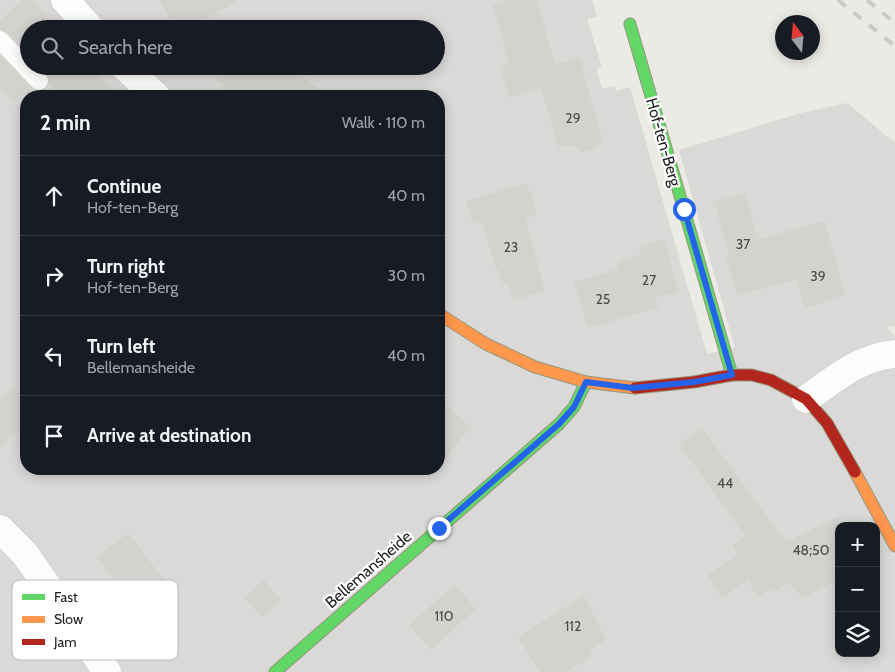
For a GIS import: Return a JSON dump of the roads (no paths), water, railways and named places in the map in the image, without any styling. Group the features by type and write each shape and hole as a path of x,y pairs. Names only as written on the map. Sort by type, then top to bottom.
{"street":[{"path":"65,0 83,20"},
{"name":"Hof-ten-Berg","path":"630,24 732,375"},
{"path":"134,75 150,90"},
{"path":"445,318 486,344 535,367 586,382 633,388 694,382 732,375 752,375 771,380 806,399 827,423 895,546"},
{"path":"806,399 864,360 880,355 895,354"},
{"name":"Bellemansheide","path":"275,672 559,424 574,407 586,382"},
{"path":"0,529 25,554 43,580"},
{"path":"100,660 108,672"}],"lane":[{"path":"0,40 20,61"},
{"path":"33,75 39,81"}],"railway":[{"path":"838,0 895,46"},
{"path":"867,0 895,23"}]}
